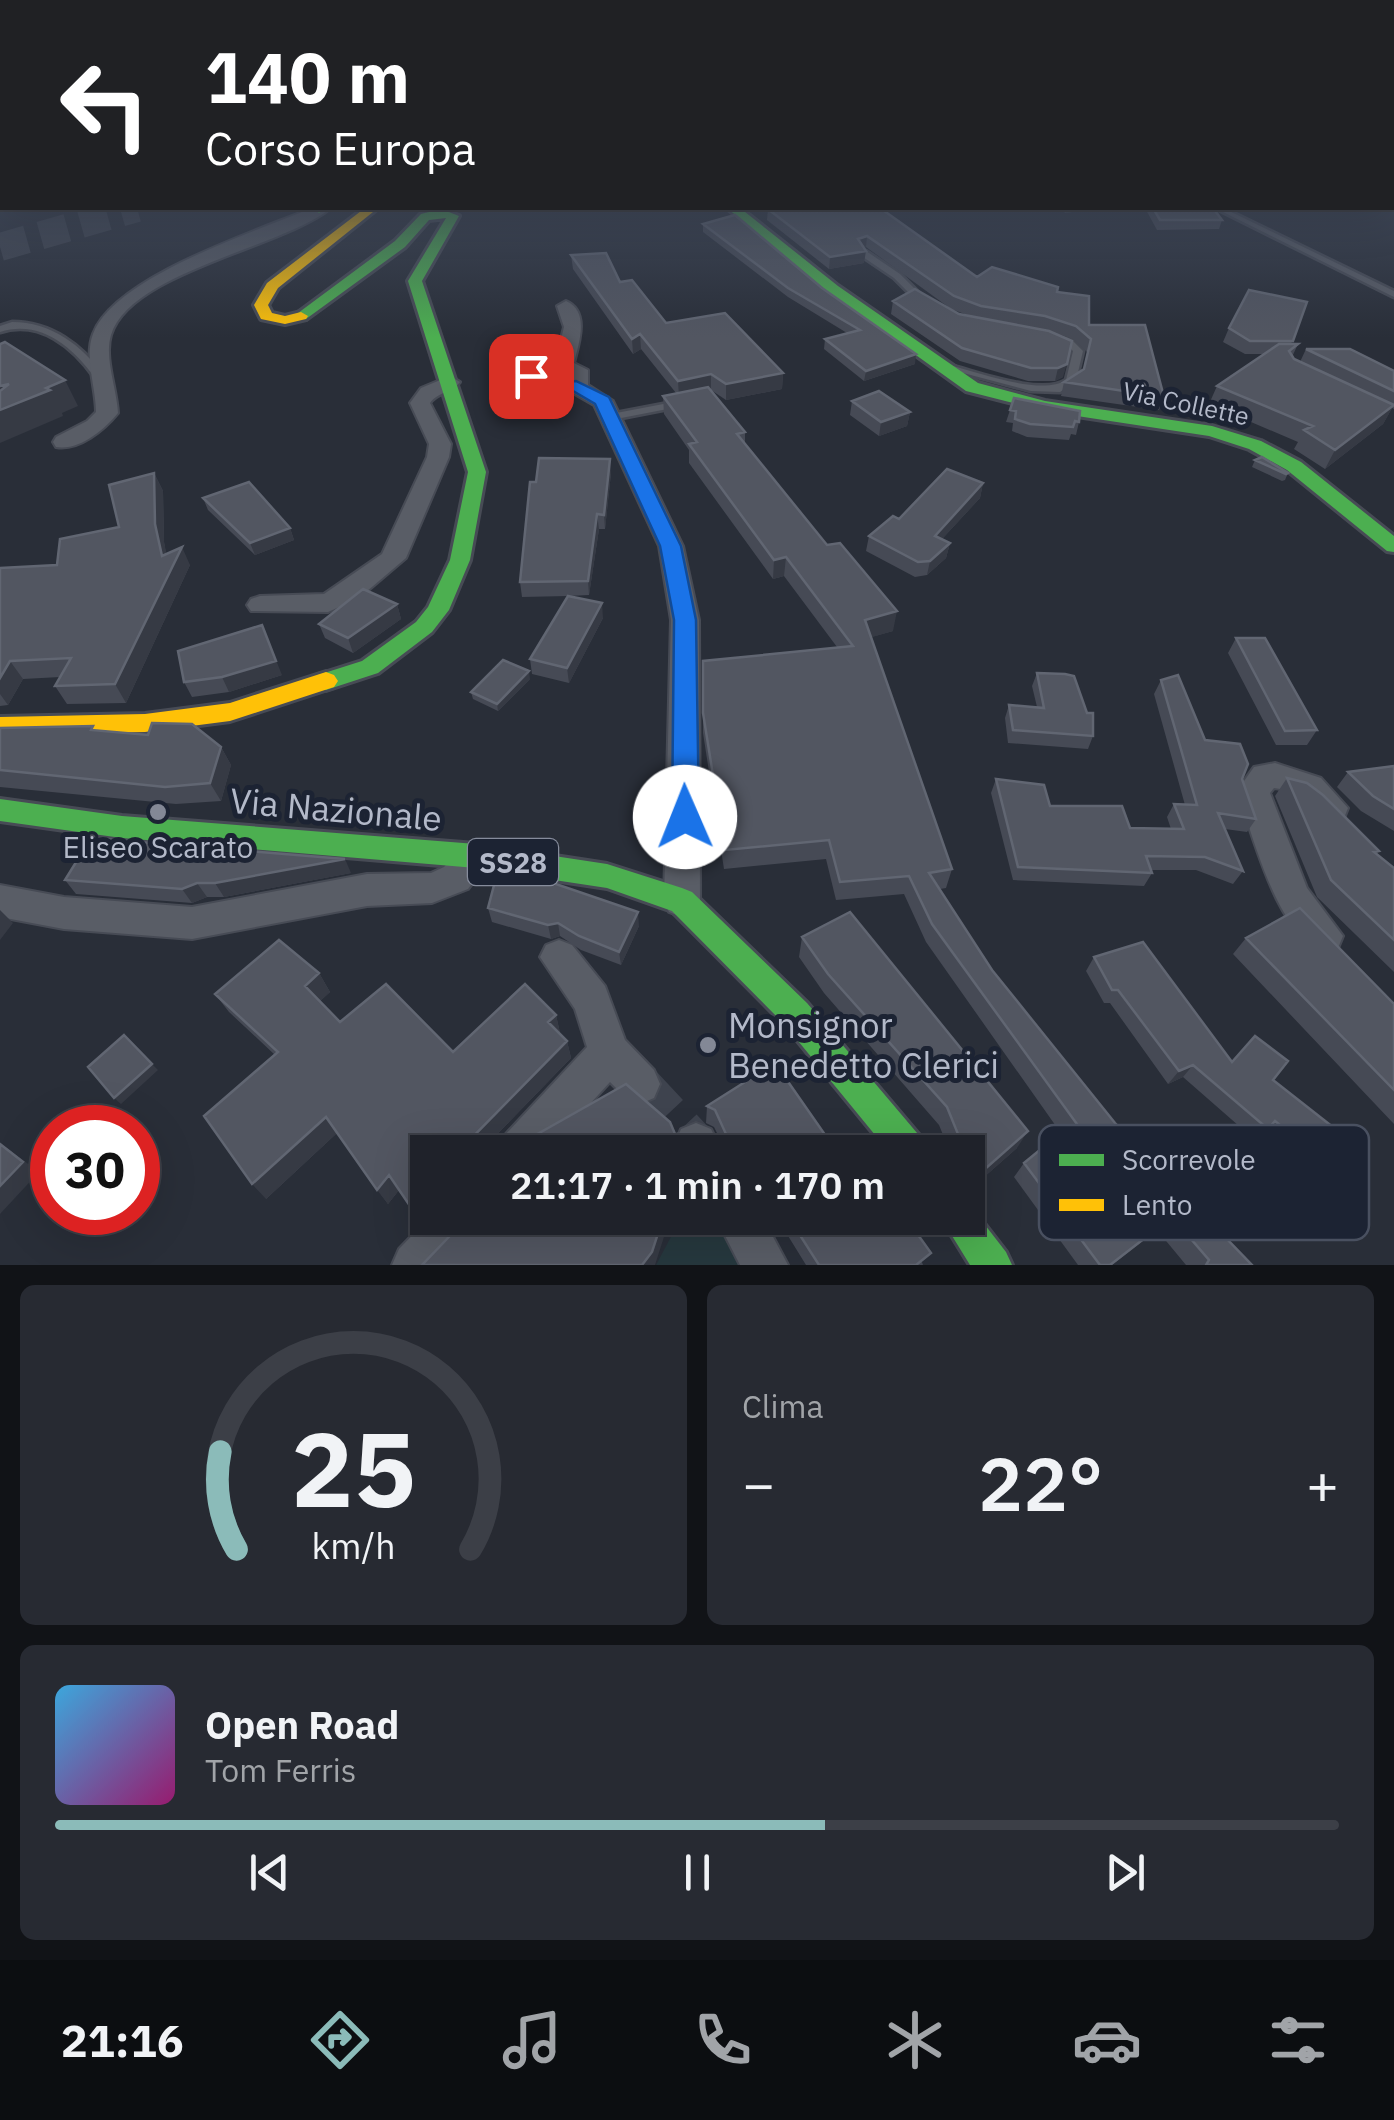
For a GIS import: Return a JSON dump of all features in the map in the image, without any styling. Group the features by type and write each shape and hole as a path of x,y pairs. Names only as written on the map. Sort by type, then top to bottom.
{"street":[{"path":"64,442 95,426 108,412 101,337 120,304 160,278 292,220"},
{"path":"357,220 272,286 261,306 266,316 285,320 302,316 400,244 423,220"},
{"path":"0,726 145,723 230,712 370,667 424,627 438,610 460,560 477,472 415,281 451,220"},
{"name":"Via Collette","path":"748,220 833,289 972,386 1044,406 1190,426 1256,445 1294,466 1394,546"},
{"path":"566,306 573,327 570,376 602,401 671,546 685,620 682,900"},
{"path":"260,605 328,604 393,558 438,458 440,444 420,402 428,392 450,382"},
{"path":"1354,832 1302,781 1277,775 1257,782 1253,791 1256,802 1292,897 1354,964"},
{"name":"Via Nazionale","path":"0,810 122,826 476,856 606,876 682,900 796,1014 897,1135"},
{"path":"0,900 64,913 192,923 367,890 432,888 456,878 476,856"},
{"path":"559,956 592,999 609,1053 640,1084"},
{"path":"534,1135 609,1053"},
{"path":"415,1265 442,1235"},
{"path":"748,1235 765,1265"},
{"path":"971,1235 993,1265"}],"lane":[{"path":"1243,220 1394,294"},
{"path":"863,253 933,307"},
{"path":"0,329 12,323 26,324 66,343 90,362 108,391"},
{"name":"Via Collette","path":"942,368 1032,388 1060,389 1071,381 1078,350 1070,343 1054,340"},
{"path":"611,417 695,400"}],"shaded area":[{"path":"672,1235 730,1235 748,1265 656,1265"}],"building":[{"path":"741,220 822,288 916,354 866,371 825,339 860,330 788,288 703,224"},
{"path":"782,220 897,220 977,277 992,267 1058,287 1057,292 1089,296 1089,325 1145,325 1164,397 1064,382 1084,369 1091,339 1076,326 1045,316 981,306 954,296 867,236 858,239 866,251 830,257"},
{"path":"606,253 620,282 632,280 666,323 725,313 783,373 726,384 711,374 678,381 640,334 632,339 571,255"},
{"path":"915,289 959,314 1049,331 1072,341 1067,364 1031,368 962,348 893,301"},
{"path":"1249,290 1307,302 1293,341 1250,341 1229,328"},
{"path":"5,342 65,380 0,410 0,391 9,384 0,386 0,344"},
{"path":"1279,344 1298,344 1289,351 1294,359 1394,405 1335,450 1304,430 1313,426 1217,386"},
{"path":"1306,349 1350,349 1394,371 1394,391"},
{"path":"708,387 745,432 737,434 827,545 840,543 897,611 865,620 952,869 929,873 992,970 1117,1125 1078,1125 932,924 909,876 840,882 829,840 725,850 703,713 703,661 853,646 786,557 774,560 689,444 697,442 663,396"},
{"path":"879,391 910,412 881,422 852,401"},
{"path":"1014,398 1080,411 1079,422 1075,421 1073,427 1015,419 1016,411 1010,410"},
{"path":"1262,457 1288,473 1255,460"},
{"path":"539,458 610,459 604,515 597,514 588,581 520,582 530,482 536,482"},
{"path":"947,469 983,483 935,536 950,543 930,561 918,562 869,536 893,516 899,519"},
{"path":"154,473 155,524 162,556 182,547 115,684 55,686 71,658 10,661 0,678 0,568 57,565 60,539 119,527 109,485"},
{"path":"249,482 290,528 250,543 203,498"},
{"path":"363,589 397,604 348,638 319,624"},
{"path":"568,596 602,603 567,668 530,659"},
{"path":"262,625 276,661 222,677 184,682 178,651"},
{"path":"1236,638 1265,638 1317,730 1285,731"},
{"path":"503,660 529,671 497,704 471,692"},
{"path":"1037,673 1074,676 1087,713 1093,713 1093,736 1013,730 1009,705 1044,708"},
{"path":"1178,675 1205,740 1240,744 1248,764 1242,779 1256,819 1218,813 1243,871 1205,857 1146,856 1152,873 1018,867 996,779 1044,785 1050,806 1122,806 1130,828 1184,829 1174,804 1197,805 1161,680"},
{"path":"152,723 192,724 221,747 210,783 165,787 0,770 0,728 93,726 91,730 148,735"},
{"path":"1394,766 1394,809 1373,796 1348,772"},
{"path":"1287,778 1307,783 1323,795 1379,851 1374,852 1394,868 1394,940 1331,880"},
{"path":"91,838 345,859 197,883 182,889 65,880"},
{"path":"497,874 553,883 638,912 619,952 558,923 548,925 488,908"},
{"path":"1300,908 1394,1004 1394,1090 1246,938"},
{"path":"850,912 1028,1131 985,1169 985,1135 957,1135 947,1107 828,974 802,937"},
{"path":"279,940 319,973 305,986 340,1022 386,984 453,1052 525,984 556,1015 548,1022 567,1041 475,1135 410,1135 408,1203 389,1175 377,1190 326,1117 252,1184 204,1116 278,1052 215,994"},
{"path":"1143,942 1232,1062 1255,1036 1288,1061 1273,1080 1330,1125 1280,1125 1275,1121 1263,1125 1193,1065 1179,1071 1118,990 1112,990 1094,957"},
{"path":"124,1035 152,1064 114,1098 88,1067"},
{"path":"775,1063 825,1135 726,1135 715,1110 707,1106"},
{"path":"626,1084 670,1122 675,1134 690,1134 690,1135 536,1135"},
{"path":"0,1144 23,1162 0,1186"},
{"path":"1039,1151 1039,1183 1024,1163"},
{"path":"451,1235 658,1235 642,1265 422,1265"},
{"path":"800,1235 918,1235 931,1253 916,1265 819,1265"},
{"path":"1081,1240 1142,1240 1110,1265 1100,1265"},
{"path":"1192,1240 1228,1240 1252,1265 1206,1265 1209,1260"}],"tunnel":[{"path":"0,247 95,220"},
{"path":"640,1084 688,1135"}],"traffic: fast":[{"path":"301,316 400,244 422,220"},
{"path":"326,681 370,667 424,627 438,610 460,560 477,472 415,281 451,220"},
{"path":"748,220 833,289 972,387 1044,406 1212,431 1255,445 1294,466 1394,546"},
{"path":"0,810 122,827 476,856 607,876 682,901 796,1014 897,1135"},
{"path":"971,1235 993,1265"}],"traffic: slow":[{"path":"301,316 285,320 266,316 261,305 272,286 357,220"},
{"path":"0,726 145,723 230,712 326,681"}],"place":[{"name":"Eliseo Scarato","path":"158,812"},
{"name":"Monsignor Benedetto Clerici","path":"708,1045"}],"route":[{"path":"531,376 532,384 543,390 560,391 576,386 602,401 671,546 685,620 685,817"}]}
